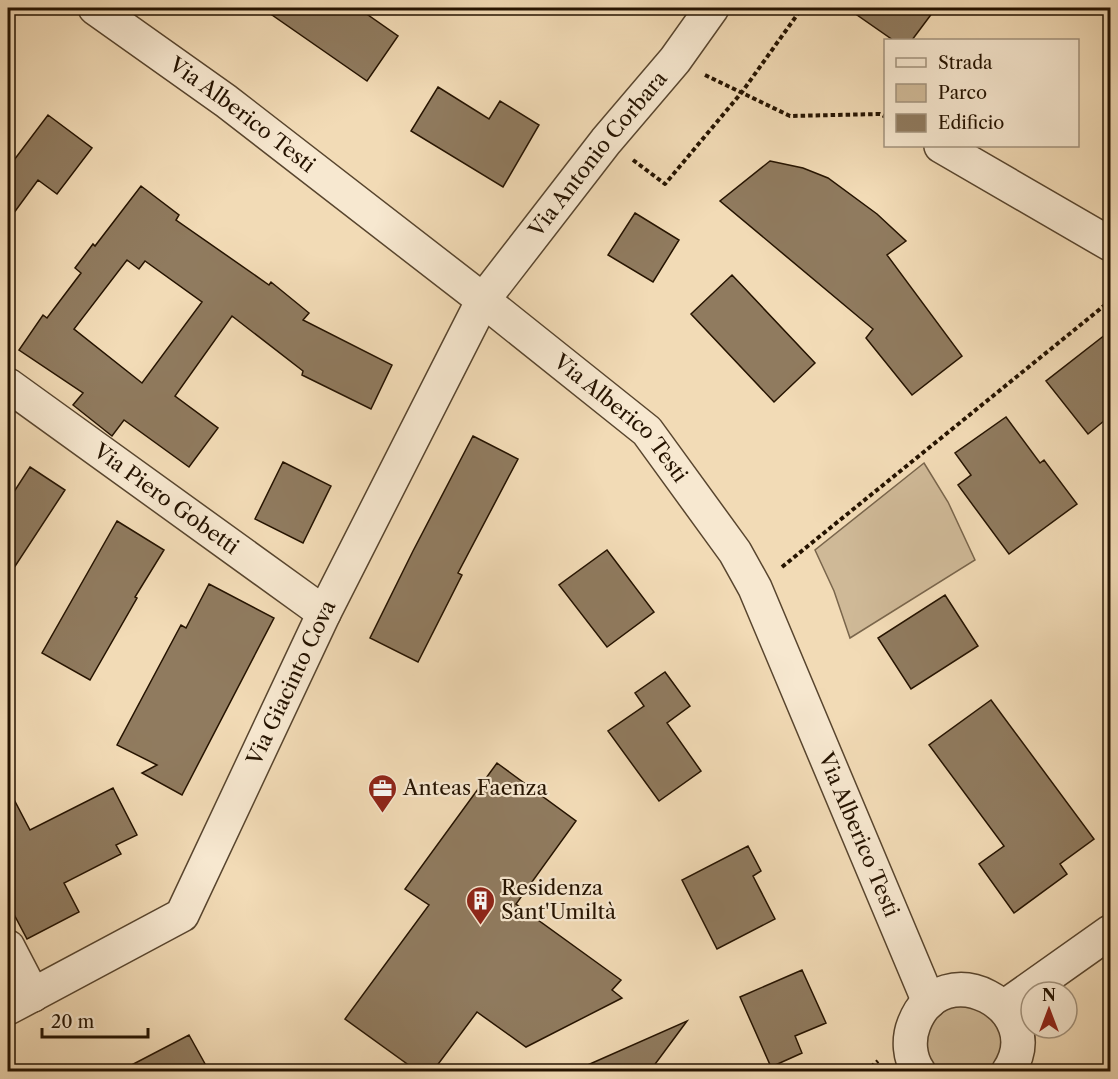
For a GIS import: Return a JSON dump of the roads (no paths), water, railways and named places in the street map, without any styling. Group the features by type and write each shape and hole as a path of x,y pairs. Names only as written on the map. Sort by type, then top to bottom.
{"street":[{"name":"Via Alberico Testi","path":"95,8 225,101 483,300 646,431 735,552 755,588 929,1002"},
{"name":"Via Antonio Corbara","path":"483,300 606,141 675,60 712,8"},
{"path":"943,147 1110,244"},
{"name":"Via Giacinto Cova","path":"8,947 20,1002 182,915 324,613 483,300"},
{"name":"Via Piero Gobetti","path":"8,385 324,613"},
{"path":"1004,1007 1110,932"},
{"path":"914,1070 910,1049 911,1032 918,1015 929,1002 944,993 960,989 976,990 992,997 1004,1007 1013,1020 1017,1036 1017,1051 1008,1071"}],"place":[{"name":"Anteas Faenza","path":"382,814"},
{"name":"Residenza Sant'Umiltà","path":"480,926"}]}
